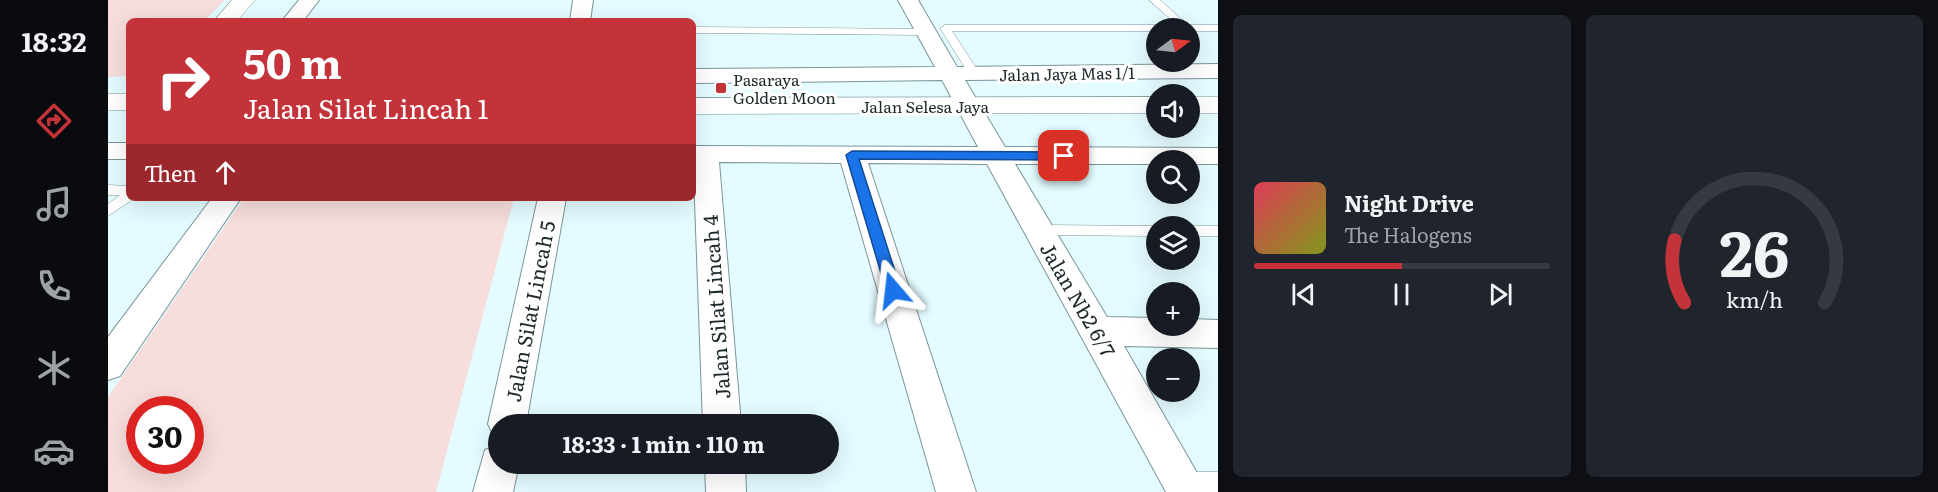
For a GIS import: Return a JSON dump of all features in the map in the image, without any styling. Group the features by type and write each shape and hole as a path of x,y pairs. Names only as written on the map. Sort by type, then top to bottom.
{"street":[{"path":"228,18 244,0"},
{"path":"294,18 309,0"},
{"path":"581,18 584,0"},
{"name":"Jalan Nb2 6/7","path":"908,0 1186,487"},
{"name":"Jalan Jaya Mas 1/1","path":"696,76 1218,71"},
{"path":"108,102 126,102"},
{"name":"Jalan Selesa Jaya","path":"696,106 1146,105"},
{"path":"1200,105 1218,105"},
{"path":"108,151 126,151"},
{"path":"699,154 1218,156"},
{"name":"Jalan Silat Lincah 4","path":"699,154 721,414"},
{"path":"852,155 956,492"},
{"path":"108,365 225,201"},
{"name":"Jalan Silat Lincah 5","path":"509,414 551,201"},
{"path":"1097,331 1218,334"},
{"path":"493,492 497,474"},
{"path":"725,474 726,492"}],"lane":[{"path":"1154,0 1175,18"},
{"path":"974,74 945,28 1146,26"},
{"path":"1200,27 1218,28"},
{"path":"696,30 926,32"},
{"path":"108,190 126,191"},
{"path":"108,211 126,197"},
{"path":"1040,230 1146,231"},
{"path":"1200,231 1218,231"},
{"path":"1186,487 1218,482"}],"shaded area":[{"path":"108,0 225,0 207,18 126,18 126,76 108,77"},
{"path":"242,201 513,201 436,492 108,492 108,397"}],"place":[{"name":"Pasaraya Golden Moon","path":"721,88"}],"route":[{"path":"893,290 852,155 1064,156"}]}
